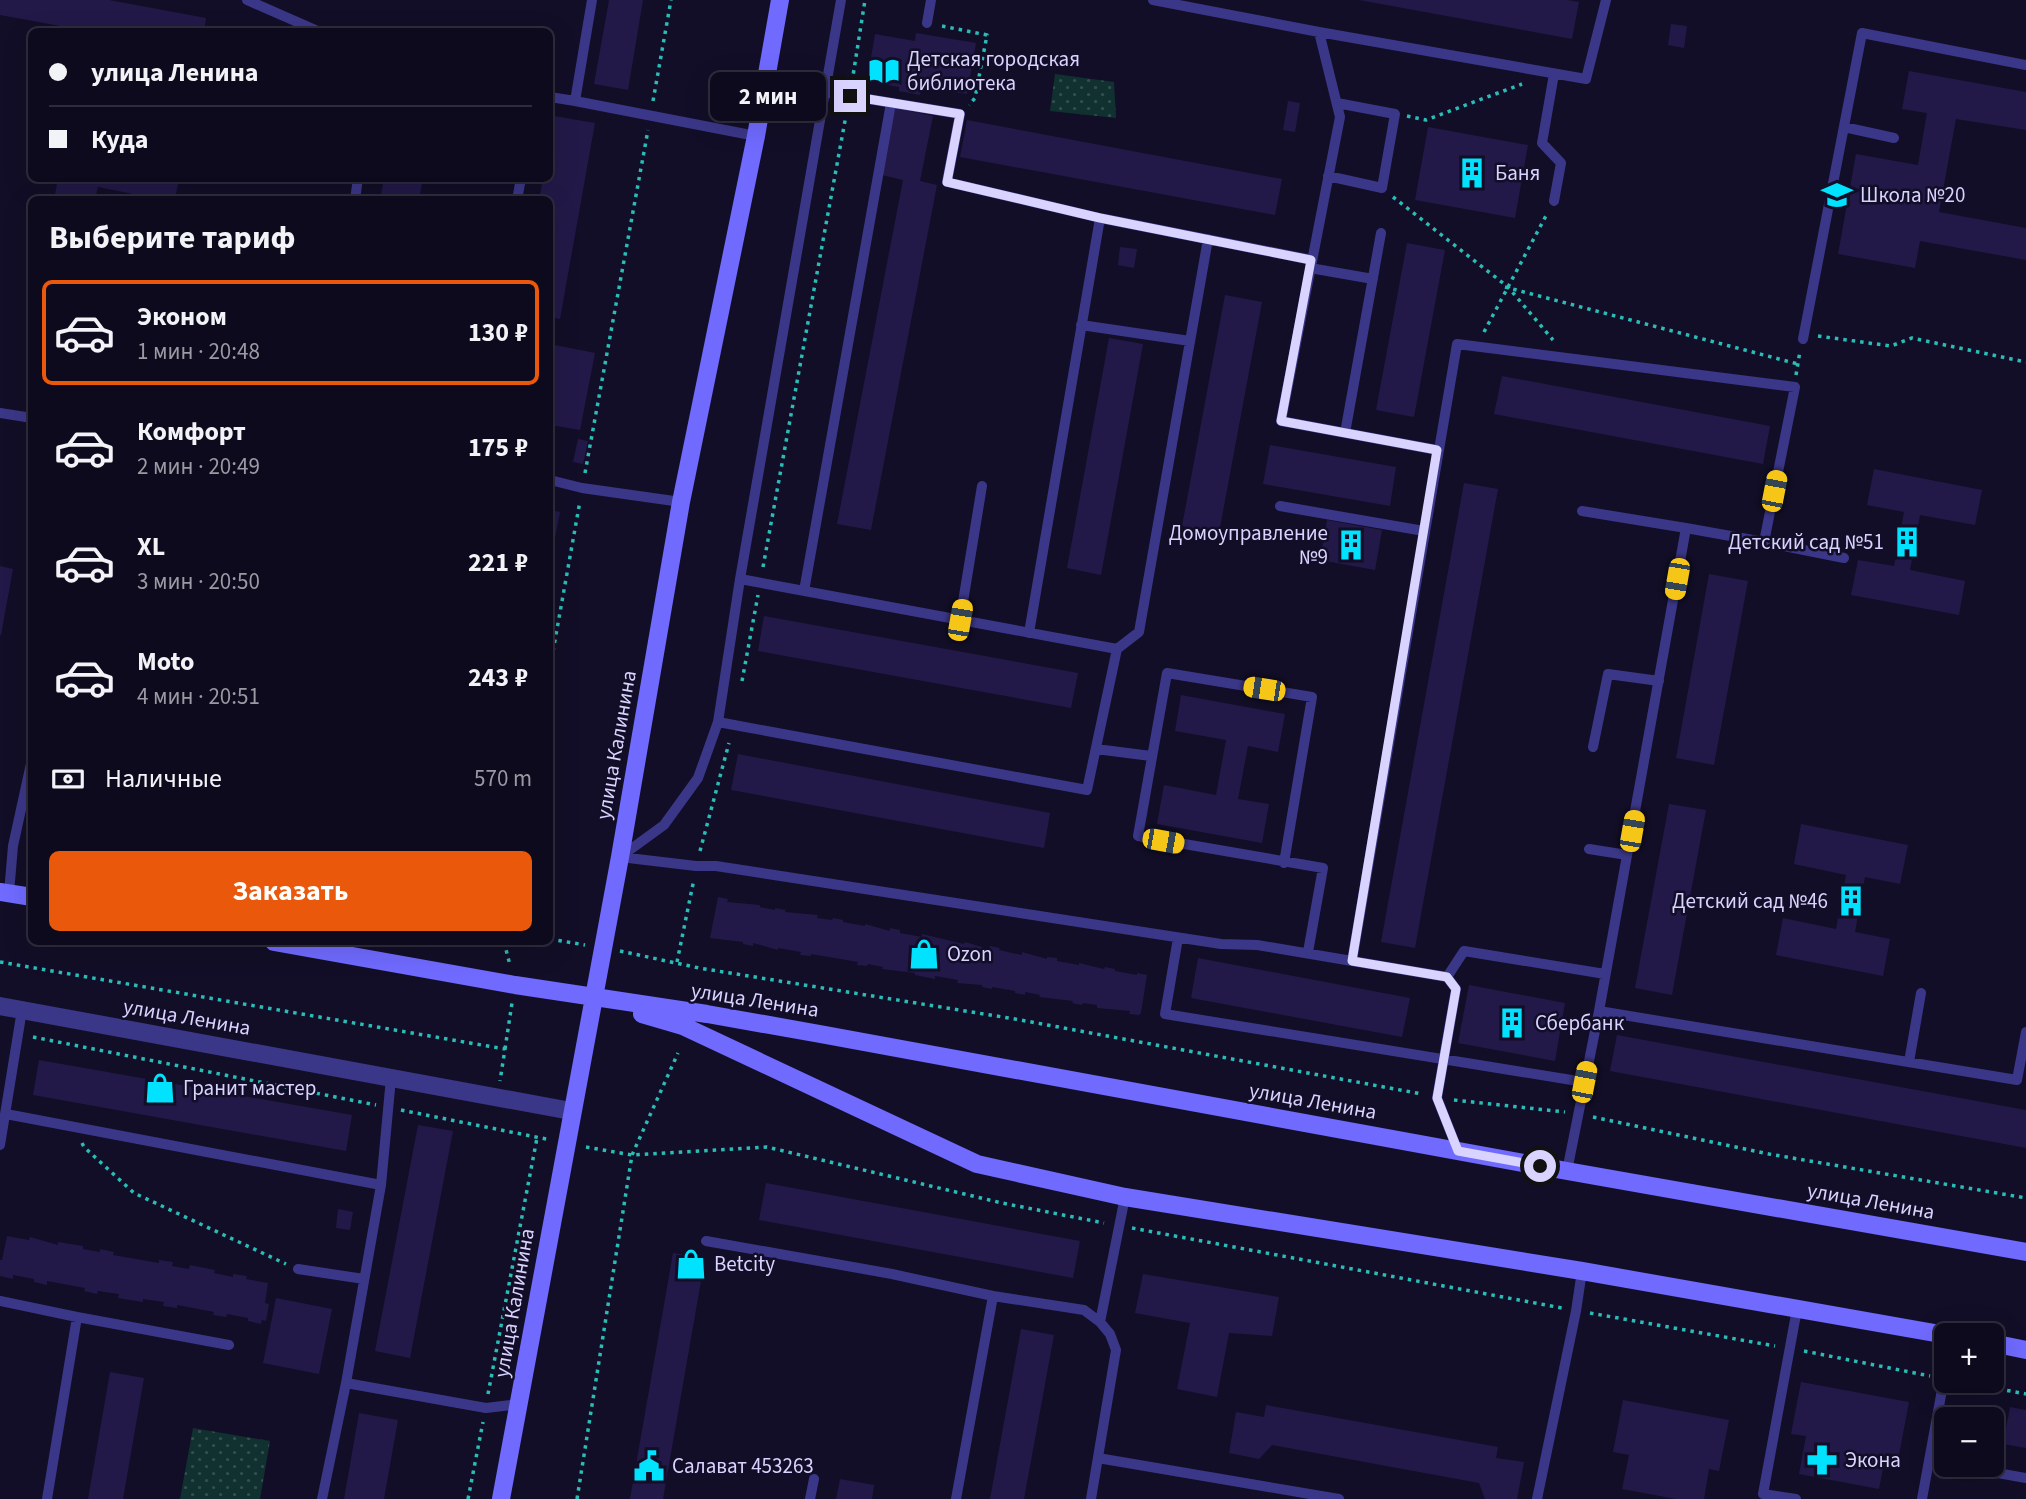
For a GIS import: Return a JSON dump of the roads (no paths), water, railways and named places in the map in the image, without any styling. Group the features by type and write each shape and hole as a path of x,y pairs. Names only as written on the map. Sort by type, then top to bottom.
{"street":[{"name":"улица Калинина","path":"501,1499 620,857 681,502 756,136 780,0"},
{"path":"4,892 28,896"},
{"name":"улица Ленина","path":"291,945 592,998 732,1018 2026,1252"},
{"name":"улица Ленина","path":"592,998 683,1026 977,1164 1125,1197 1582,1271 1934,1333"},
{"name":"улица Ленина","path":"0,1006 571,1111"},
{"path":"2004,1345 2026,1350"}],"lane":[{"path":"247,0 311,28"},
{"path":"575,101 592,0"},
{"path":"620,857 664,825 698,778 718,722 740,579 841,0"},
{"path":"927,23 931,0"},
{"path":"1153,0 1586,79 1606,0"},
{"path":"1227,13 1230,0"},
{"path":"1319,32 1340,117 1281,421 1437,450"},
{"path":"1803,339 1862,33 2026,65"},
{"path":"1552,73 1542,143 1561,163 1554,201"},
{"path":"825,92 960,114 947,182 1100,218 1208,239 1373,279"},
{"path":"553,97 756,136"},
{"path":"804,591 891,103"},
{"path":"1328,176 1382,188 1395,114 1337,103"},
{"path":"1844,127 1894,138"},
{"path":"1029,633 1100,218"},
{"path":"1345,433 1381,233"},
{"path":"718,722 1087,790 1117,649 1139,632 1208,239"},
{"path":"1081,325 1190,341"},
{"path":"1352,961 1457,344 1795,387 1764,542"},
{"path":"0,413 28,417"},
{"path":"553,481 582,488 681,502"},
{"path":"960,620 982,486"},
{"path":"1280,506 1424,531"},
{"path":"1582,511 1844,558"},
{"path":"1567,1171 1599,1011 1686,528"},
{"path":"740,579 1117,649"},
{"path":"1284,863 1312,697 1167,673 1138,836 1284,863 1323,868 1308,952"},
{"path":"1593,747 1608,674 1659,681"},
{"path":"1096,749 1151,756"},
{"path":"4,892 28,777"},
{"path":"1589,849 1627,855"},
{"path":"620,857 716,866 1178,938 1308,952 1447,977 1456,989 1437,1098 1458,1151"},
{"path":"1178,938 1165,1014 1584,1082"},
{"path":"1447,977 1464,951 1605,974"},
{"path":"1909,1062 1921,993"},
{"path":"0,1145 22,1010"},
{"path":"1599,1011 2022,1082 2026,1032"},
{"path":"322,1499 346,1383 381,1185 391,1078"},
{"path":"6,1114 381,1185"},
{"path":"1100,1322 1125,1197"},
{"path":"705,1241 892,1274 993,1296 1084,1310 1110,1334 1116,1350 1091,1499"},
{"path":"298,1269 364,1279"},
{"path":"1537,1499 1582,1271"},
{"path":"956,1499 993,1296"},
{"path":"0,1301 229,1345"},
{"path":"1796,1499 1763,1496 1797,1310"},
{"path":"47,1499 77,1317"},
{"path":"346,1383 486,1408 519,1404"},
{"path":"1922,1499 1944,1393"},
{"path":"1098,1458 1339,1499"},
{"path":"1928,1460 1934,1461"},
{"path":"2004,1474 2026,1478"},
{"path":"810,1499 814,1479"}],"place":[{"name":"Детская городская библиотека","path":"884,71"},
{"name":"Баня","path":"1472,173"},
{"name":"Школа №20","path":"1837,195"},
{"name":"Детский сад №51","path":"1907,542"},
{"name":"Домоуправление №9","path":"1351,545"},
{"name":"Детский сад №46","path":"1851,901"},
{"name":"Ozon","path":"924,954"},
{"name":"Сбербанк","path":"1512,1023"},
{"name":"Гранит мастер","path":"160,1088"},
{"name":"Betcity","path":"691,1264"},
{"name":"Экона","path":"1822,1460"},
{"name":"Салават 453263","path":"649,1466"}]}
